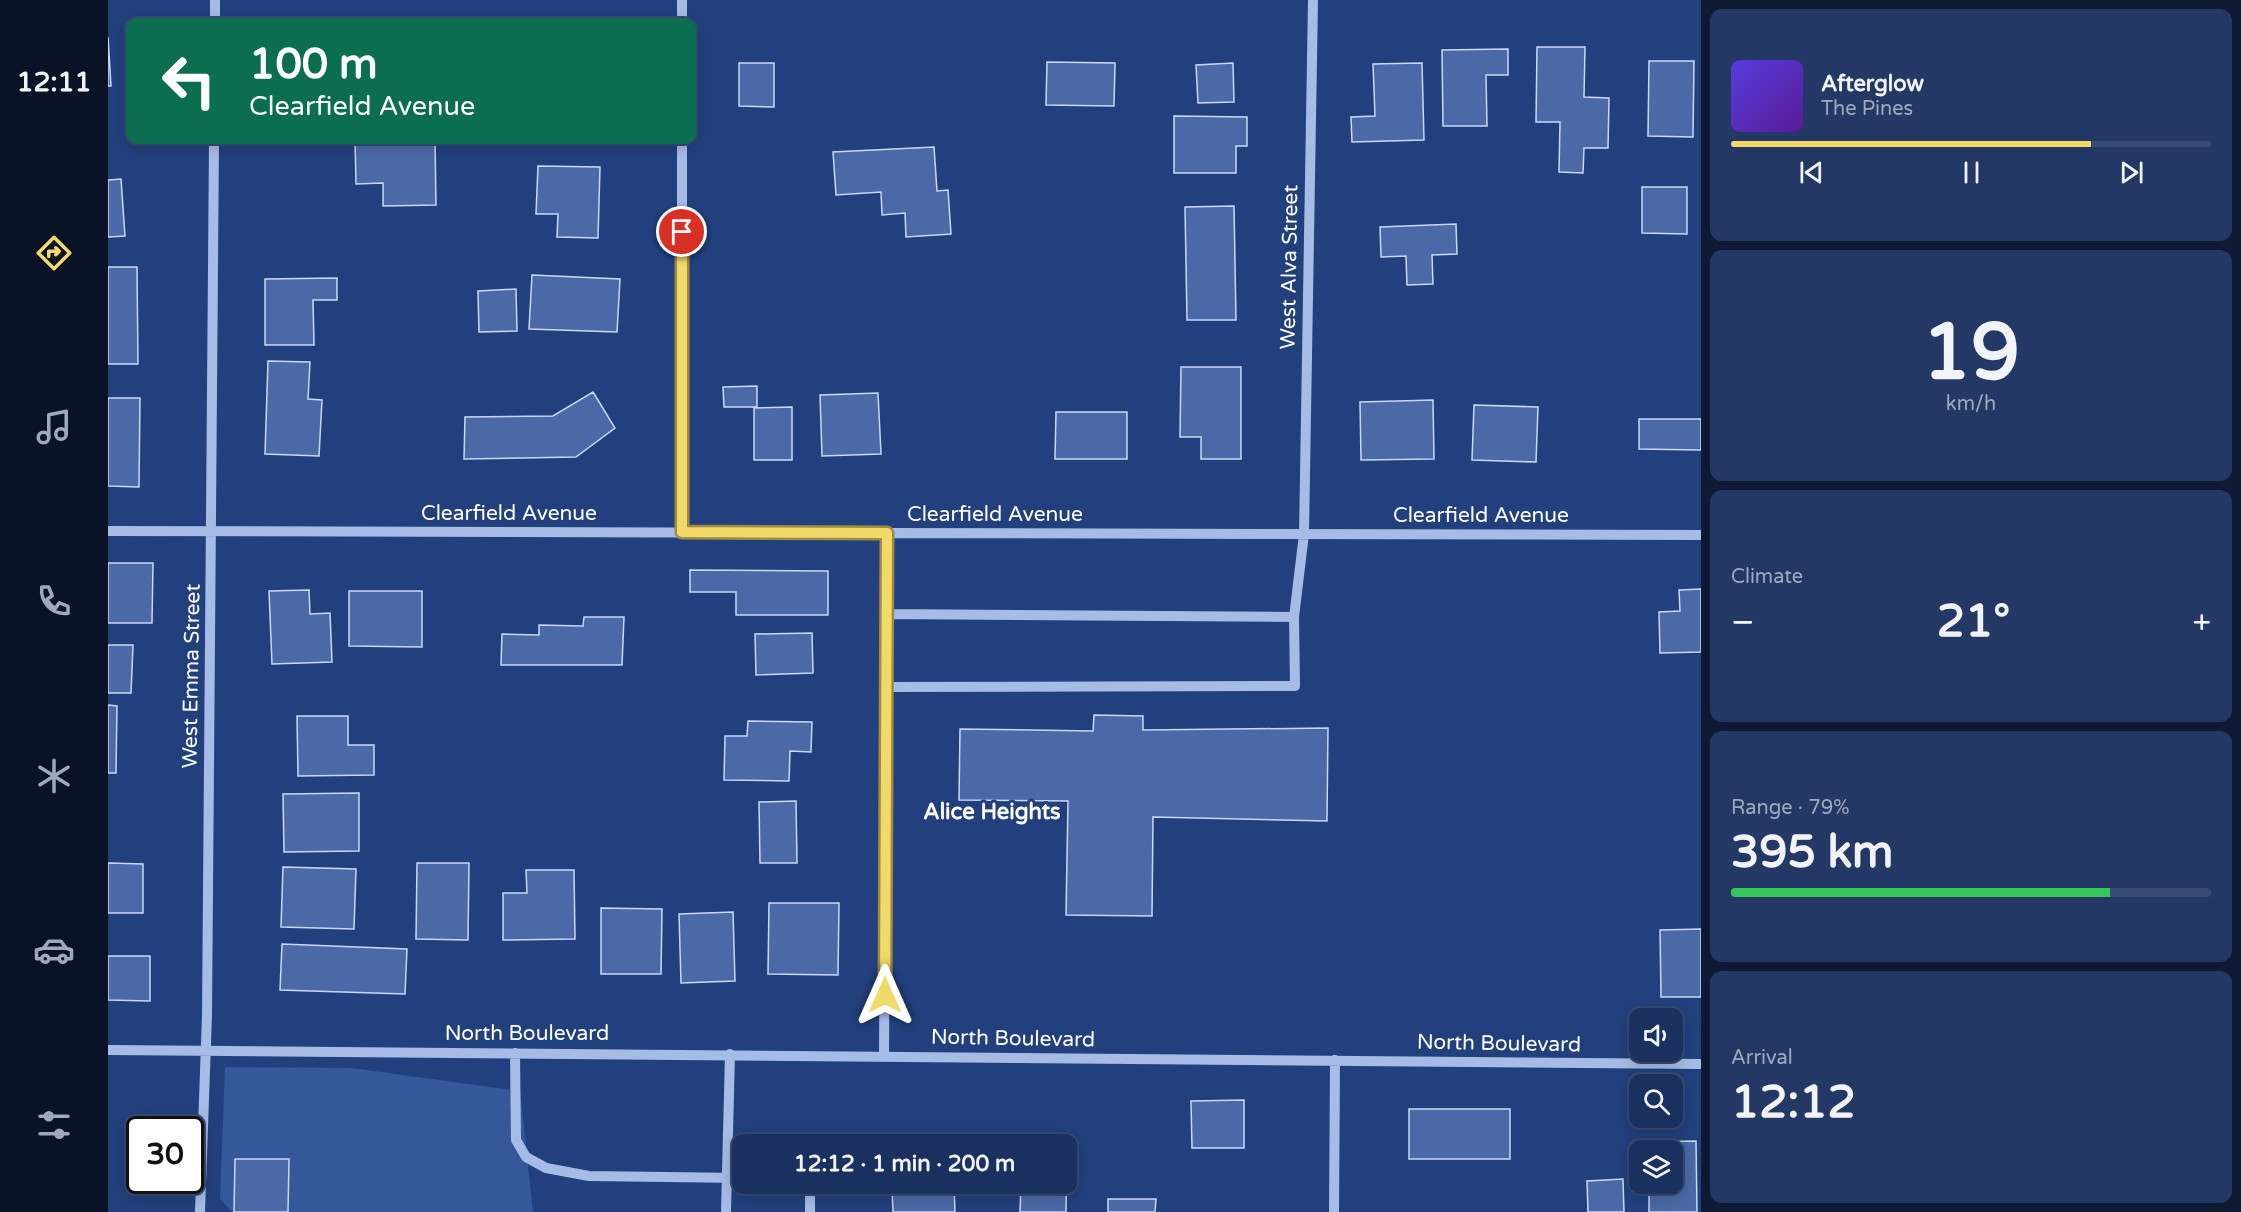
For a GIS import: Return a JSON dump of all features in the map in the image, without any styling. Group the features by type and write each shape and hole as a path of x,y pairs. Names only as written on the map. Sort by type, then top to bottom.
{"street":[{"path":"214,18 215,0"},
{"path":"682,0 682,18"},
{"name":"West Alva Street","path":"886,687 1295,686 1294,617 1304,534 1313,0"},
{"name":"West Emma Street","path":"200,1212 207,1051 214,144"},
{"path":"682,144 682,532"},
{"name":"Clearfield Avenue","path":"108,531 1701,535"},
{"path":"884,1056 887,533"},
{"path":"886,614 1294,617"},
{"name":"North Boulevard","path":"108,1050 1701,1064"},
{"path":"515,1053 516,1140 526,1157 546,1168 589,1176 732,1178"},
{"path":"726,1212 730,1054"},
{"path":"1334,1212 1335,1060"},
{"path":"810,1194 810,1212"}],"shaded area":[{"path":"225,1067 352,1068 520,1091 533,1212 232,1212 220,1199"}],"building":[{"path":"108,37 111,86 108,86"},
{"path":"1537,47 1585,47 1584,97 1609,98 1608,148 1584,148 1583,173 1559,172 1560,122 1536,122"},
{"path":"1508,49 1508,75 1486,75 1487,126 1443,126 1442,50"},
{"path":"1649,61 1694,61 1693,137 1648,136"},
{"path":"1047,62 1115,63 1114,106 1046,105"},
{"path":"739,63 774,63 774,107 739,106"},
{"path":"1233,63 1234,102 1198,103 1196,65"},
{"path":"1422,63 1424,140 1352,142 1351,117 1375,116 1373,64"},
{"path":"1174,116 1247,117 1247,146 1236,146 1236,173 1174,173"},
{"path":"355,144 435,144 436,205 383,206 383,183 356,184"},
{"path":"934,147 937,191 948,190 951,234 906,237 905,213 882,215 881,192 836,195 833,152"},
{"path":"538,166 600,167 598,238 557,237 558,214 536,214"},
{"path":"121,179 125,236 108,237 108,180"},
{"path":"1642,187 1687,187 1687,234 1642,233"},
{"path":"1234,206 1236,320 1187,320 1185,207"},
{"path":"1456,224 1457,254 1432,255 1433,284 1407,285 1406,256 1381,257 1380,227"},
{"path":"108,267 137,267 138,364 108,364"},
{"path":"532,275 620,279 617,332 529,329"},
{"path":"337,278 337,300 313,300 314,345 265,345 265,279"},
{"path":"516,289 517,331 479,332 478,291"},
{"path":"268,361 310,362 308,399 322,400 319,456 265,454"},
{"path":"1181,367 1241,367 1241,459 1201,459 1201,437 1180,437"},
{"path":"757,386 757,407 724,407 723,387"},
{"path":"593,392 615,428 576,457 464,459 465,417 553,416"},
{"path":"878,393 881,454 822,456 820,395"},
{"path":"108,398 140,398 139,487 108,486"},
{"path":"1433,400 1434,459 1361,460 1360,402"},
{"path":"1474,405 1538,407 1536,462 1472,460"},
{"path":"792,407 792,460 754,460 754,408"},
{"path":"1056,412 1127,412 1127,459 1055,459"},
{"path":"1639,419 1701,419 1701,450 1639,449"},
{"path":"108,563 153,563 152,623 108,623"},
{"path":"690,570 828,571 828,615 736,615 736,592 690,592"},
{"path":"1701,589 1701,652 1660,653 1659,612 1680,611 1679,590"},
{"path":"309,590 310,614 330,613 332,662 272,664 269,591"},
{"path":"349,591 422,591 422,647 349,646"},
{"path":"584,617 624,617 622,665 501,665 502,634 539,635 539,625 583,626"},
{"path":"812,633 813,673 756,675 755,634"},
{"path":"108,645 133,645 131,693 108,693"},
{"path":"108,705 117,706 116,773 108,773"},
{"path":"1094,715 1143,716 1143,730 1328,728 1327,821 1153,817 1152,916 1066,915 1068,801 959,800 960,729 1093,731"},
{"path":"297,716 348,716 348,745 374,745 374,775 298,776"},
{"path":"748,721 812,722 811,752 790,751 789,781 724,780 725,736 747,736"},
{"path":"359,793 359,851 284,852 283,794"},
{"path":"796,801 797,863 760,863 759,802"},
{"path":"108,863 143,864 143,913 108,913"},
{"path":"417,863 469,863 468,940 416,939"},
{"path":"283,867 356,869 354,929 281,927"},
{"path":"526,870 574,870 575,939 503,940 503,893 527,893"},
{"path":"769,903 839,903 838,975 768,974"},
{"path":"601,908 662,909 661,974 601,974"},
{"path":"733,912 735,981 681,983 679,914"},
{"path":"1701,929 1701,997 1661,997 1660,930"},
{"path":"282,944 407,949 405,994 280,990"},
{"path":"108,956 150,956 150,1001 108,1000"},
{"path":"1244,1100 1244,1148 1192,1148 1191,1101"},
{"path":"1409,1109 1510,1109 1510,1159 1409,1159"},
{"path":"1683,1141 1696,1141 1697,1212 1649,1212 1649,1194 1683,1194"},
{"path":"235,1159 289,1159 288,1212 234,1212"},
{"path":"1623,1179 1624,1212 1588,1212 1587,1181"},
{"path":"892,1194 954,1194 955,1212 893,1212"},
{"path":"1021,1194 1066,1194 1066,1212 1020,1212"},
{"path":"1108,1199 1156,1199 1155,1212 1108,1212"}],"district":[{"name":"Alice Heights","path":"992,811"}],"route":[{"path":"682,232 682,532 887,533 885,995"}]}
